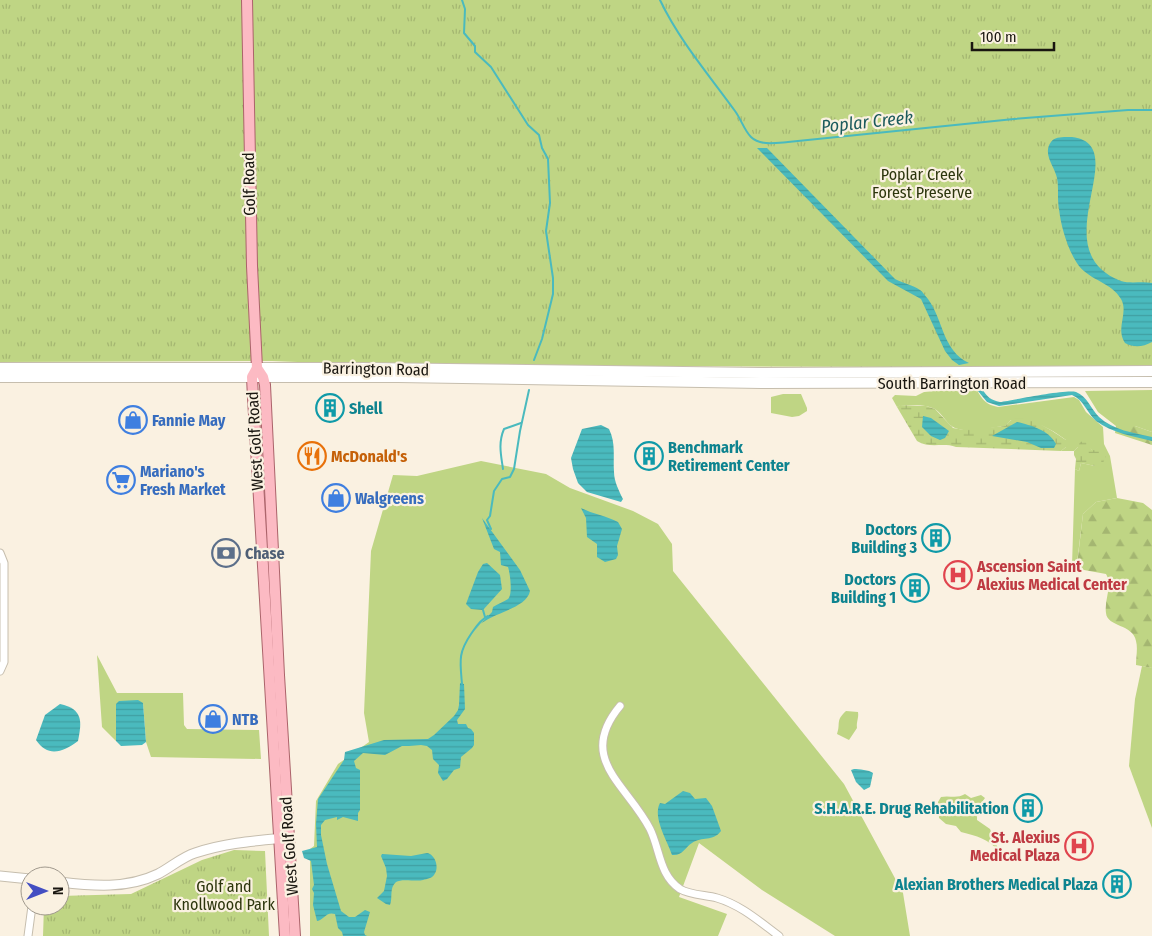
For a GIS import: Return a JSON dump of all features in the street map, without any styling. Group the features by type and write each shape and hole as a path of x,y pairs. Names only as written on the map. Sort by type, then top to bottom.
{"main road":[{"name":"Golf Road","path":"247,0 254,373"},
{"name":"Barrington Road","path":"0,368 254,373"},
{"name":"Barrington Road","path":"0,377 254,373 363,368 752,378"},
{"name":"South Barrington Road","path":"752,378 1152,371"},
{"name":"West Golf Road","path":"285,936 284,838 263,377 254,373 284,838 295,936"},
{"name":"Barrington Road","path":"263,377 752,378"},
{"name":"South Barrington Road","path":"752,378 1152,382"}],"street":[{"path":"0,553 4,563 4,662 0,671"},
{"path":"620,706 610,717 604,730 605,758 611,775 635,804 648,824 663,868 670,879 682,890 719,899 750,914 779,936"},
{"path":"70,883 93,886 130,884 157,874 192,854 233,842 284,838"},
{"path":"0,876 20,878"},
{"path":"28,936 31,916"},
{"path":"765,936 770,929"}],"green space":[{"name":"Poplar Creek Forest Preserve","path":"0,0 1152,0 1152,368 374,365 272,361 0,362"},
{"path":"977,390 985,402 998,407 1074,397 1079,400 1086,412 1103,427 1104,444 1110,456 1117,498 1096,502 1083,514 1077,563 1072,566 1075,469 1079,471 1081,463 1095,466 1092,450 1088,447 1078,447 1074,451 1061,451 1066,447 1066,440 1053,431 1034,423 1011,420 1005,426 961,430 950,424 935,409 918,405 901,405 897,407 892,398 895,395 916,396 924,392"},
{"path":"1152,390 1152,432 1135,426 1116,426 1098,412 1085,391"},
{"path":"783,394 801,394 807,411 799,416 792,417 771,413 771,397"},
{"path":"900,405 926,406 935,409 953,428 964,430 1005,426 1018,418 1031,420 1066,440 1066,447 1061,451 927,445 917,441 897,407"},
{"path":"1116,426 1135,426 1152,432 1152,445 1115,433"},
{"path":"1085,441 1092,450 1102,451 1106,456 1103,463 1095,466 1081,463 1079,471 1075,469 1076,459 1074,451 1080,442"},
{"path":"481,461 546,474 570,488 633,511 658,524 672,544 673,571 844,784 903,893 910,936 835,936 762,890 699,843 679,897 727,914 718,936 310,936 310,849 314,846 316,801 338,764 369,742 364,713 371,551 393,475 417,476"},
{"path":"1117,498 1143,503 1152,510 1152,668 1136,665 1137,647 1134,635 1107,618 1106,608 1109,583 1106,574 1084,570 1073,573 1072,566 1077,565 1083,514 1096,502"},
{"path":"97,655 117,693 183,693 184,725 187,729 259,730 261,759 151,757 146,742 143,703 116,704 116,741 102,727"},
{"path":"1142,666 1152,668 1152,828 1129,766 1135,699"},
{"path":"846,711 858,712 857,728 849,740 837,734 839,720"},
{"path":"965,794 971,798 981,795 985,798 977,809 977,820 990,829 999,851 986,841 961,832 956,826 946,824 939,818 938,802 941,797"},
{"name":"Golf and Knollwood Park","path":"234,850 265,851 269,936 43,936 44,916 70,916 70,896 131,894 202,860"}],"water":[{"path":"1072,137 1089,144 1095,159 1087,224 1088,247 1098,266 1121,281 1152,283 1152,342 1145,345 1135,346 1125,343 1121,332 1124,310 1121,299 1107,285 1089,275 1079,266 1066,239 1058,205 1057,178 1048,156 1048,151 1051,142 1055,139"},
{"path":"757,148 767,148 895,279 922,292 933,308 953,351 969,363 959,365 945,351 921,299 888,281"},
{"path":"983,390 990,398 1000,402 1051,393 1076,392 1083,396 1099,417 1111,425 1152,437 1152,441 1123,434 1102,425 1093,418 1080,400 1072,395 999,406 987,402 978,391"},
{"path":"923,416 931,418 949,431 945,438 940,440 931,436 922,427"},
{"path":"1017,422 1045,432 1056,444 1054,448 1041,448 1027,442 992,436"},
{"path":"601,425 609,429 613,440 614,475 623,499 621,502 587,492 578,483 573,469 571,458 582,429"},
{"path":"581,508 618,522 622,529 617,546 618,555 616,559 605,562 597,557 597,544 587,537 586,518"},
{"path":"482,518 520,570 530,591 528,597 518,605 480,624 492,612 493,607 508,599 511,588 508,567 501,565 500,552 494,549"},
{"path":"487,563 500,575 502,589 483,610 471,609 466,604 478,572 483,564"},
{"path":"460,683 464,684 465,709 457,720 458,724 466,724 474,733 474,745 461,757 460,768 454,770 443,781 438,773 439,765 433,759 432,750 427,746 421,745 402,746 385,755 363,753 354,761 356,768 360,770 360,810 358,821 343,817 337,820 337,817 325,820 321,825 321,835 327,864 341,911 349,917 355,917 365,910 370,912 364,932 367,936 343,936 338,928 335,914 329,914 317,921 313,905 314,893 312,889 314,885 311,861 304,858 302,851 317,847 318,799 344,760 345,752 384,740 428,739 434,735 458,710"},
{"path":"138,700 143,703 146,742 142,745 121,746 116,741 116,704 119,701"},
{"path":"60,704 73,709 79,717 78,741 67,748 51,751 41,746 36,740 45,715"},
{"path":"851,770 867,770 873,773 870,787 864,790 856,782"},
{"path":"683,791 690,793 695,799 706,798 712,806 721,831 714,837 696,841 679,854 672,855 659,822 658,809 660,803 665,804"},
{"path":"427,853 432,856 437,865 433,876 420,880 396,882 392,890 390,905 377,898 384,891 387,876 382,854 411,856"}],"waterway":[{"path":"462,0 465,9 464,33 475,46 475,52 491,67 528,125 539,135 542,148 548,159 550,203 546,231 553,278 553,294 542,339 534,360"},
{"name":"Poplar Creek","path":"660,0 685,43 735,111 751,137 763,143 1014,119 1128,110 1152,110"},
{"path":"491,529 487,520 490,516 494,491 502,479 510,477 514,469 529,390"},
{"path":"503,469 501,454 502,434 504,429 521,423"},
{"path":"483,610 485,617"},
{"path":"462,684 462,652 476,626 488,616"}],"place":[{"name":"Shell","path":"330,408"},
{"name":"Fannie May","path":"133,420"},
{"name":"McDonald's","path":"312,456"},
{"name":"Benchmark Retirement Center","path":"649,456"},
{"name":"Mariano's Fresh Market","path":"121,480"},
{"name":"Walgreens","path":"336,498"},
{"name":"Doctors Building 3","path":"936,538"},
{"name":"Chase","path":"226,553"},
{"name":"Ascension Saint Alexius Medical Center","path":"958,575"},
{"name":"Doctors Building 1","path":"915,588"},
{"name":"NTB","path":"213,719"},
{"name":"S.H.A.R.E. Drug Rehabilitation","path":"1028,808"},
{"name":"St. Alexius Medical Plaza","path":"1079,846"},
{"name":"Alexian Brothers Medical Plaza","path":"1117,884"}]}
